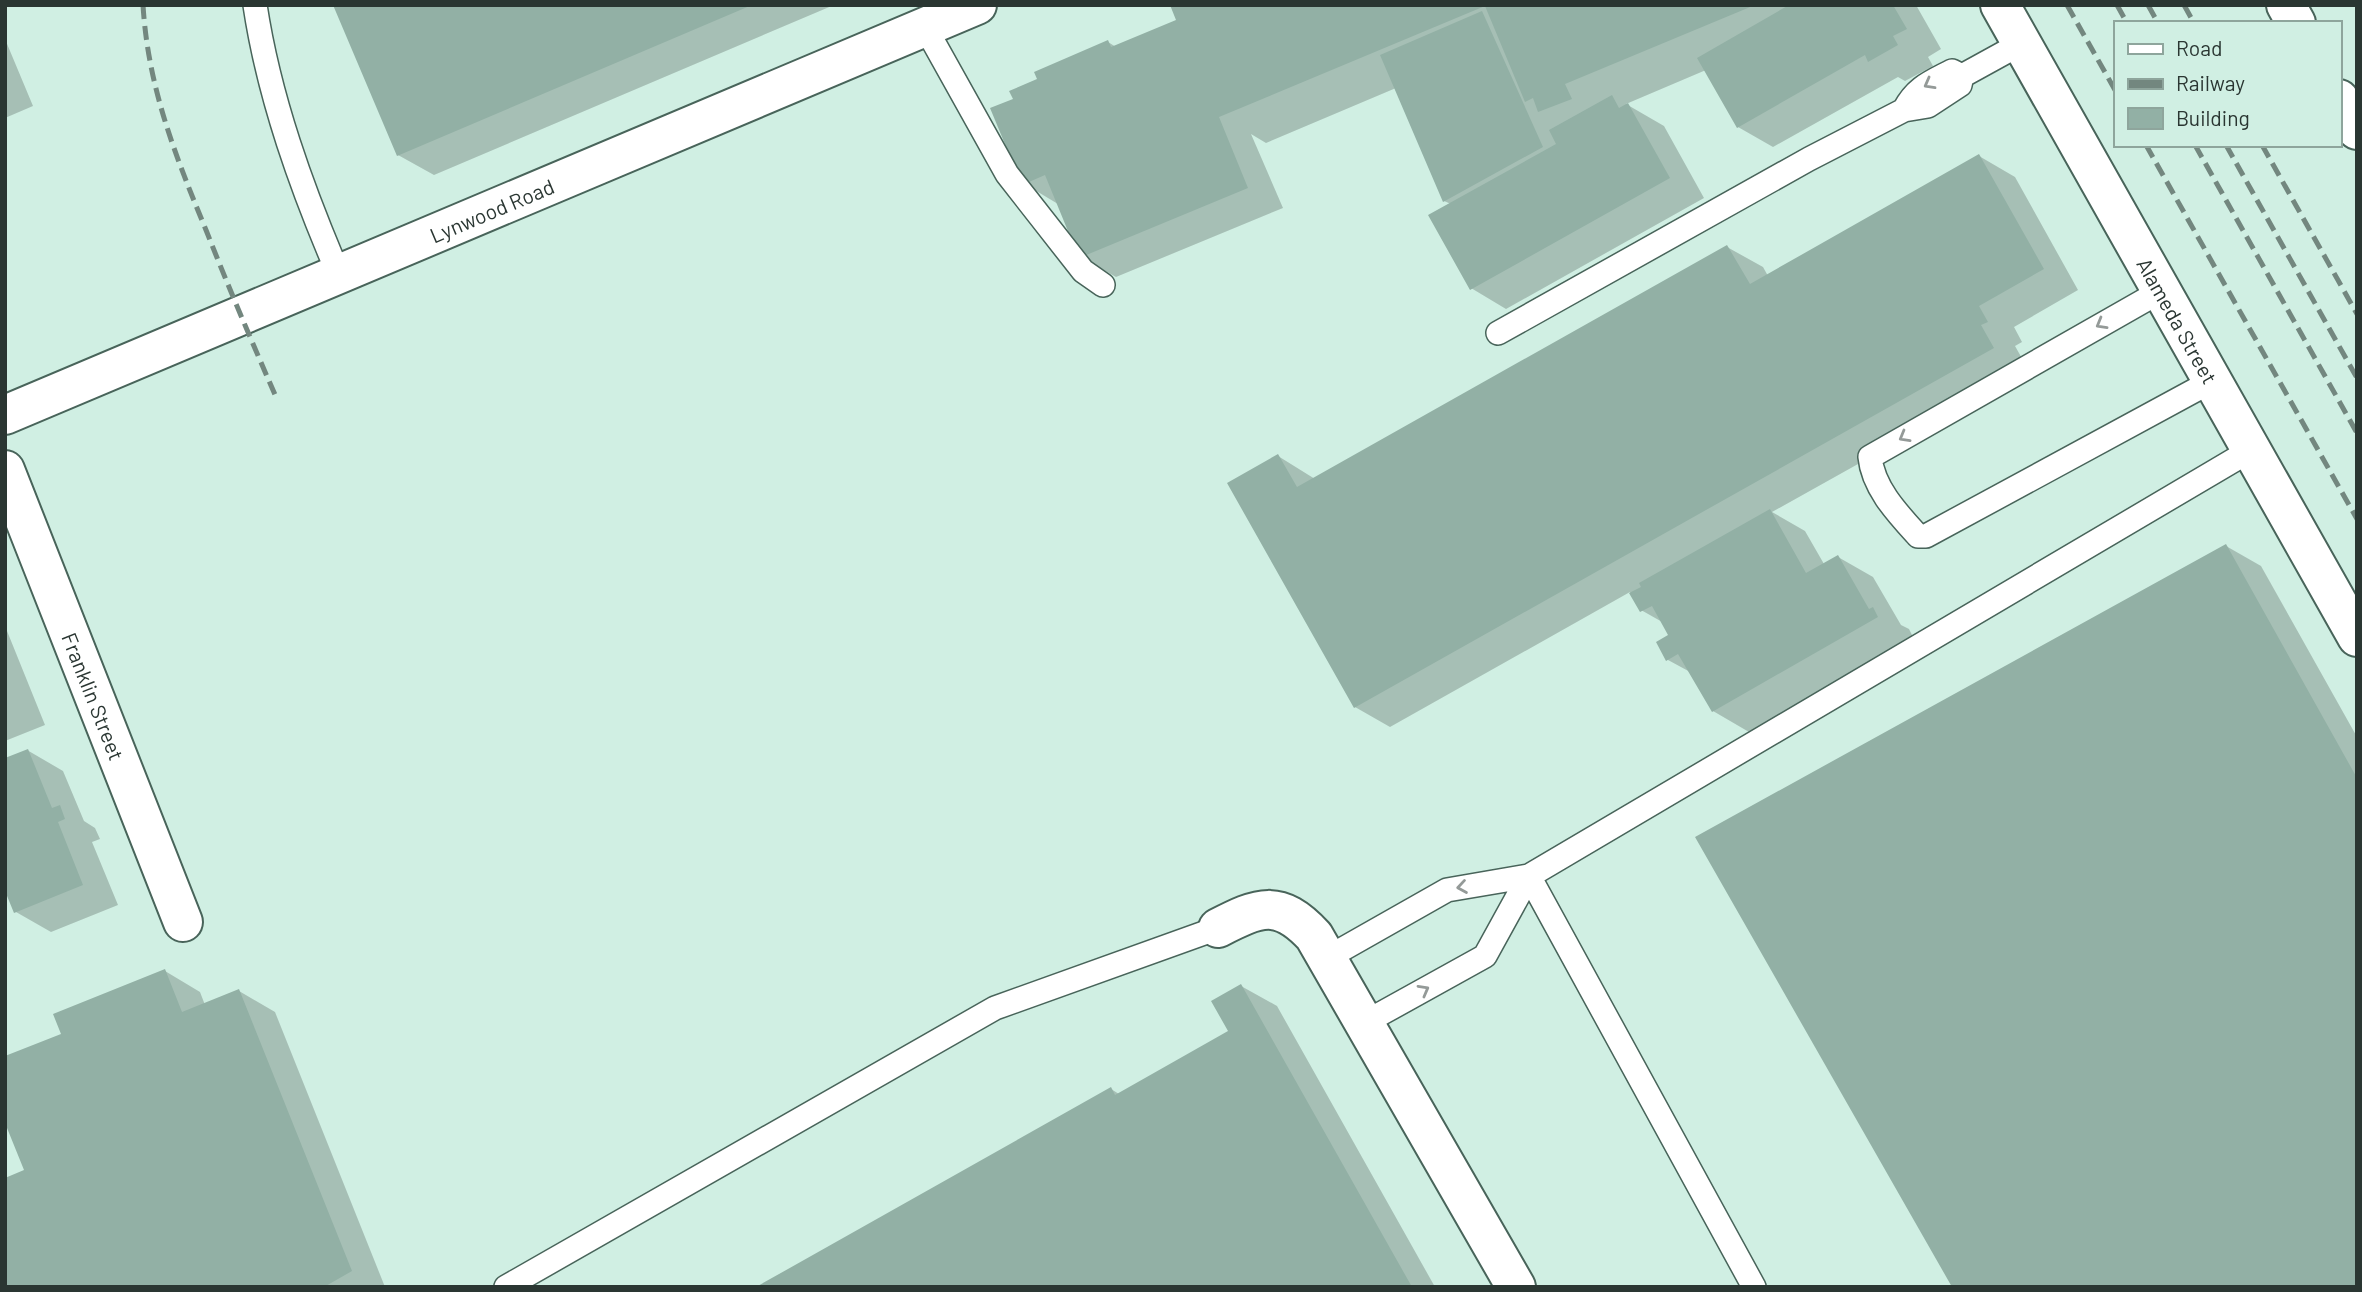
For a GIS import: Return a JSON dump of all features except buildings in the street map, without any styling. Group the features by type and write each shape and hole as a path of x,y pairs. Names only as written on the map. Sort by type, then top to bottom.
{"street":[{"name":"Lynwood Road","path":"5,415 978,5"},
{"name":"Alameda Street","path":"2000,5 2357,637"},
{"path":"2286,5 2295,21"},
{"name":"Franklin Street","path":"5,470 183,922"},
{"path":"1218,928 1249,912 1276,911 1291,916 1303,925 1319,944 1516,1287"}],"lane":[{"path":"255,5 260,35 289,143 314,217 339,275"},
{"path":"925,27 1007,174 1083,271 1103,285"},
{"path":"1498,333 1809,159 1904,110 1911,95 1919,89 1952,71 1962,76 2022,43"},
{"path":"2161,290 1870,457 1871,470 1894,511 1918,536 1926,536 2212,381"},
{"path":"1327,958 1447,890 1529,876 2251,450"},
{"path":"1364,1023 1485,956 1529,876"},
{"path":"1529,876 1754,1287"},
{"path":"506,1287 995,1008 1218,928"}],"railway":[{"path":"143,5 157,92 174,147 276,397"},
{"path":"2067,5 2114,88"},
{"path":"2117,5 2126,21"},
{"path":"2148,5 2157,21"},
{"path":"2184,5 2193,21"},
{"path":"2147,147 2357,519"},
{"path":"2196,147 2357,433"},
{"path":"2227,147 2357,378"},
{"path":"2263,147 2357,314"}]}
